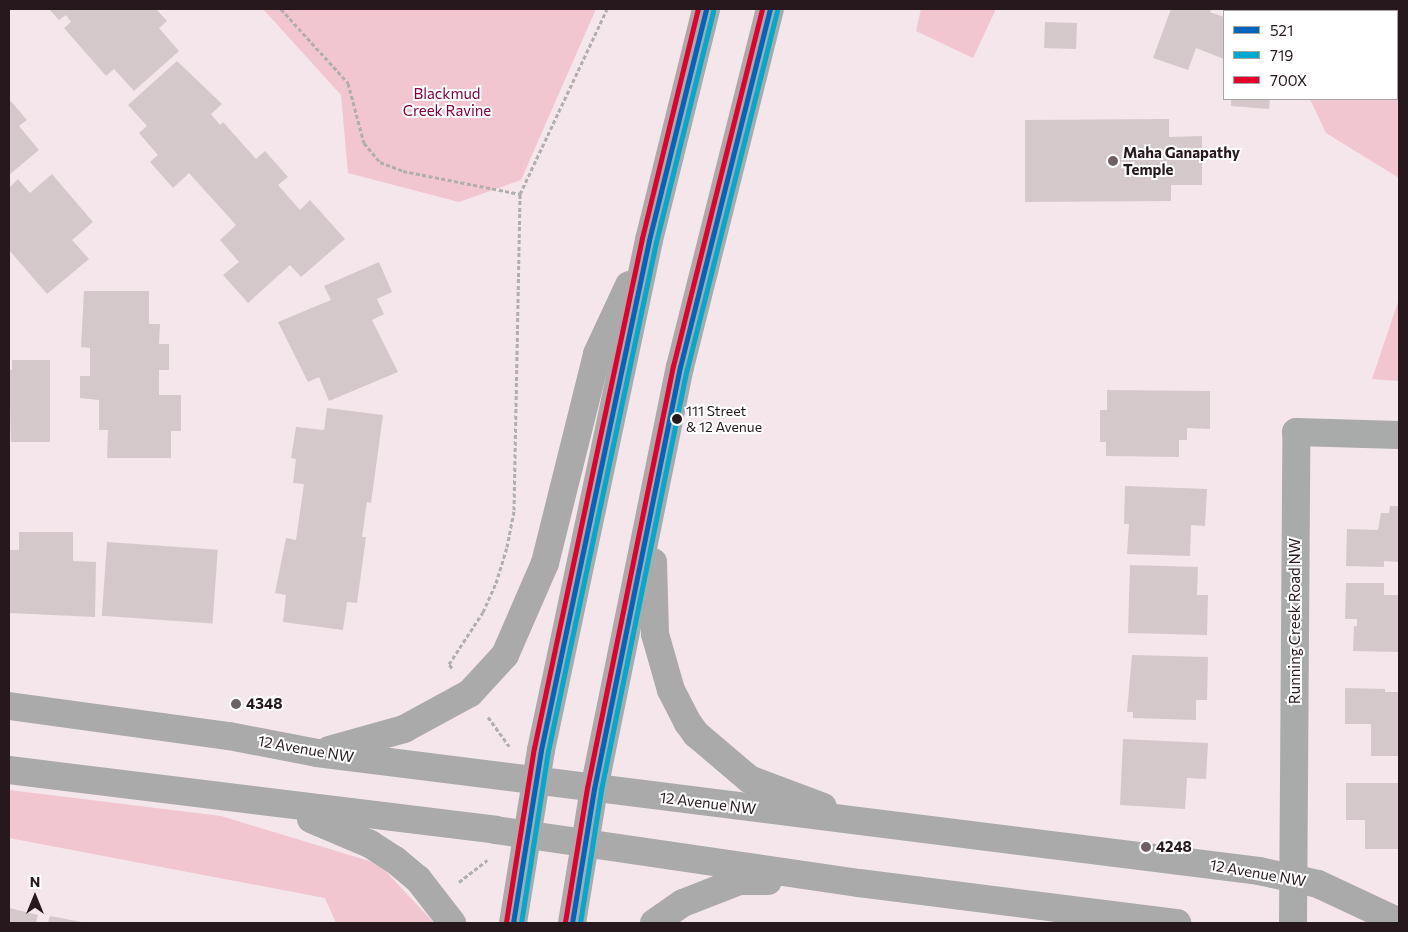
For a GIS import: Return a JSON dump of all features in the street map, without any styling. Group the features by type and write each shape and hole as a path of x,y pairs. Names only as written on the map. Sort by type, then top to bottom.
{"main road":[{"path":"513,923 536,781 649,240 706,9"},
{"path":"572,923 594,789 652,515 680,367 770,9"},
{"path":"316,753 404,729 470,694 505,655 545,563 597,354 649,240"},
{"path":"652,515 654,634 671,690 696,734 749,779 818,806 902,827"},
{"name":"12 Avenue NW","path":"9,706 230,736 316,753 1293,876 1343,895 1399,922"},
{"path":"9,770 179,789 274,805 527,836 859,882 1177,923"},
{"path":"274,805 343,831 395,860 418,879 452,923"},
{"path":"654,923 683,903 739,881 859,882"}],"street":[{"name":"Running Creek Road NW","path":"1293,918 1296,432 1399,435"}],"path":[{"path":"281,9 348,84 364,143 380,162 403,171 520,194"},
{"path":"454,671 449,664 483,612 496,583 514,510 520,194 607,9"},
{"path":"486,714 509,745"},
{"path":"454,886 490,857"}],"green space":[{"name":"Blackmud Creek Ravine","path":"263,9 596,9 521,180 459,202 348,173 341,95"},
{"path":"921,9 996,9 973,58 916,31"},
{"path":"1268,9 1399,9 1399,178 1326,133 1310,100 1398,100 1398,10"},
{"path":"1399,299 1399,381 1372,379"},
{"path":"9,790 221,816 379,864 434,923 336,923 325,898 9,838"}],"building":[{"path":"49,9 156,9 167,21 159,28 179,51 134,91 114,69 106,76 64,28 71,22 66,15 59,20"},
{"path":"1171,9 1211,9 1210,12 1223,17 1223,59 1196,48 1188,70 1153,58"},
{"path":"1045,22 1077,23 1076,49 1044,48"},
{"path":"177,61 222,104 211,114 220,125 223,122 256,159 265,151 288,177 278,185 300,210 310,200 345,239 301,277 290,265 248,303 223,275 239,262 220,240 236,225 189,173 173,188 150,162 158,155 139,133 147,126 128,105"},
{"path":"9,99 27,120 19,126 39,150 9,175"},
{"path":"1231,100 1270,100 1269,109 1231,106"},
{"name":"Maha Ganapathy Temple","path":"1169,119 1169,137 1202,136 1202,185 1171,185 1171,201 1025,202 1025,120"},
{"path":"52,174 93,222 72,240 89,259 47,294 9,250 9,188 18,179 30,193"},
{"path":"379,262 392,292 377,299 384,314 372,320 398,372 329,401 319,377 308,382 278,322 331,300 324,286"},
{"path":"84,291 149,291 149,324 160,324 159,344 169,344 169,370 159,370 159,395 181,395 181,431 171,431 171,458 107,458 108,430 99,430 99,400 80,398 80,376 90,376 90,348 81,347"},
{"path":"12,360 50,360 50,442 11,442 9,370 12,370"},
{"path":"1107,390 1210,391 1210,429 1187,428 1187,440 1179,440 1179,457 1106,456 1106,442 1100,442 1100,410 1107,410"},
{"path":"327,408 383,415 371,503 367,502 362,537 366,537 357,603 347,602 343,630 283,622 286,595 275,593 286,538 296,540 304,484 293,483 296,459 291,458 296,427 324,430"},
{"path":"1125,486 1207,489 1205,526 1191,525 1190,556 1127,554 1129,524 1124,524"},
{"path":"1390,506 1399,506 1399,562 1384,561 1384,567 1346,566 1347,529 1378,530 1381,513 1389,513"},
{"path":"19,532 73,532 73,561 96,562 95,617 9,613 9,550 19,550"},
{"path":"107,542 218,550 213,624 102,616"},
{"path":"1130,565 1198,567 1197,595 1208,595 1207,635 1128,633"},
{"path":"1346,583 1384,583 1384,595 1399,595 1399,652 1353,651 1354,626 1357,626 1357,619 1345,619"},
{"path":"1132,655 1208,657 1207,700 1196,700 1196,720 1133,718 1133,712 1127,712"},
{"path":"1345,688 1385,689 1385,692 1399,692 1399,756 1371,756 1371,724 1345,724"},
{"path":"1123,739 1208,743 1206,779 1187,778 1185,809 1120,805"},
{"path":"1346,783 1399,783 1399,849 1365,849 1365,820 1346,820"},
{"path":"9,908 38,915 36,923 9,923"},
{"path":"50,916 82,922 82,923 48,923"}],"transit line":[{"name":"700X","path":"506,922 534,748 642,238 698,9"},
{"name":"521","path":"513,923 541,750 649,240 706,9"},
{"name":"700X","path":"565,922 587,788 673,366 762,9"},
{"name":"521","path":"572,923 594,789 680,367 770,9"},
{"name":"719","path":"521,923 548,751 656,242 713,11"},
{"name":"719","path":"580,923 601,790 687,369 777,11"}],"place":[{"name":"Maha Ganapathy Temple","path":"1113,161"},
{"name":"111 Street & 12 Avenue","path":"677,419"},
{"name":"4348","path":"236,704"},
{"name":"4248","path":"1146,847"}]}
